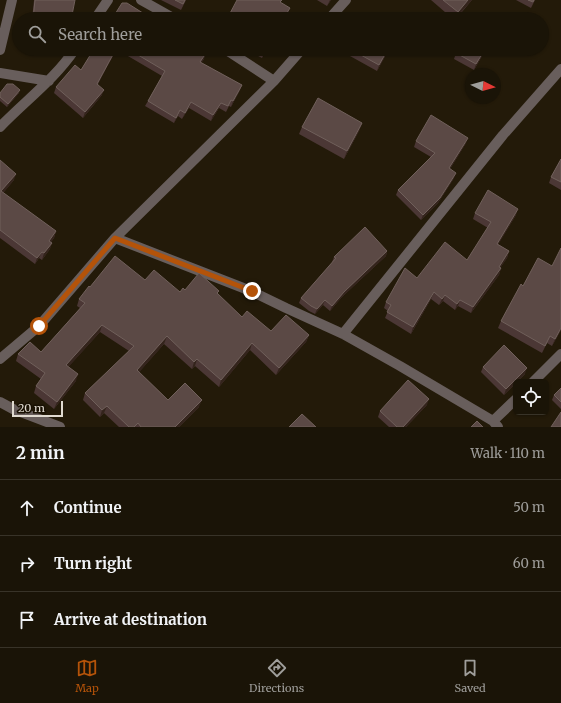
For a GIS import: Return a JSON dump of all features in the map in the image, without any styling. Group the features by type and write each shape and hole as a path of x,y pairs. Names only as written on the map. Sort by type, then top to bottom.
{"street":[{"path":"0,50 12,0"},
{"path":"99,12 108,0"},
{"path":"141,0 162,12"},
{"path":"335,12 346,0"},
{"path":"0,127 49,81 70,56"},
{"path":"236,56 274,81"},
{"path":"0,359 39,326 115,238 274,81 296,56"},
{"path":"343,334 502,134 561,69"},
{"path":"0,73 49,81"},
{"path":"115,238 252,291 343,334 400,366 496,424 513,403"},
{"path":"536,379 561,354"},
{"path":"0,402 13,409 60,427"}],"building":[{"path":"35,0 75,0 73,12 34,12"},
{"path":"175,0 185,0 183,4"},
{"path":"237,0 282,0 280,2 290,8 287,12 231,12"},
{"path":"443,0 468,0 458,12"},
{"path":"122,3 127,3 141,12 116,12"},
{"path":"90,56 112,56 97,84 104,90 85,112 56,87 75,65 81,70"},
{"path":"140,56 204,56 200,62 242,85 233,101 231,100 228,106 221,103 213,115 191,102 185,113 180,110 176,118 148,101 165,71"},
{"path":"363,56 384,56 379,65"},
{"path":"461,56 481,56 476,64"},
{"path":"7,84 13,84 20,90 8,104 0,97 0,93"},
{"path":"318,98 362,123 347,151 302,127"},
{"path":"431,115 468,138 449,168 456,173 440,198 423,215 398,190 435,153 416,141"},
{"path":"561,159 561,182 551,177"},
{"path":"0,160 16,174 1,191 56,231 49,241 52,243 44,253 42,252 37,258 0,230"},
{"path":"488,190 518,209 497,244 509,251 499,267 501,268 473,307 460,300 457,304 445,295 442,299 434,292 413,327 387,312 391,305 386,302 405,268 417,278 445,242 467,260 491,222 475,213"},
{"path":"365,227 387,251 344,292 332,306 325,300 317,309 311,306 301,298 336,258 334,257"},
{"path":"561,248 561,328 555,339 550,336 545,346 501,321 521,284 523,286 538,258 552,266"},
{"path":"115,256 145,280 154,270 180,292 183,288 185,290 199,273 219,291 217,293 242,317 247,311 271,331 286,315 309,335 279,368 252,343 221,380 197,359 194,362 167,336 137,370 168,400 185,383 202,400 175,427 141,427 138,423 134,427 129,427 107,406 102,410 85,393 134,346 102,325 66,365 78,374 57,402 36,386 45,373 18,354 30,342 41,352 85,303 79,299"},
{"path":"504,345 527,368 516,379 513,379 513,382 506,389 483,367"},
{"path":"408,380 429,399 403,427 397,427 380,411"},
{"path":"561,388 561,402 554,395"},
{"path":"561,412 561,427 551,427"},
{"path":"302,414 316,427 289,427"},
{"path":"477,421 483,427 471,427"}],"route":[{"path":"39,326 115,238 252,291"}]}
